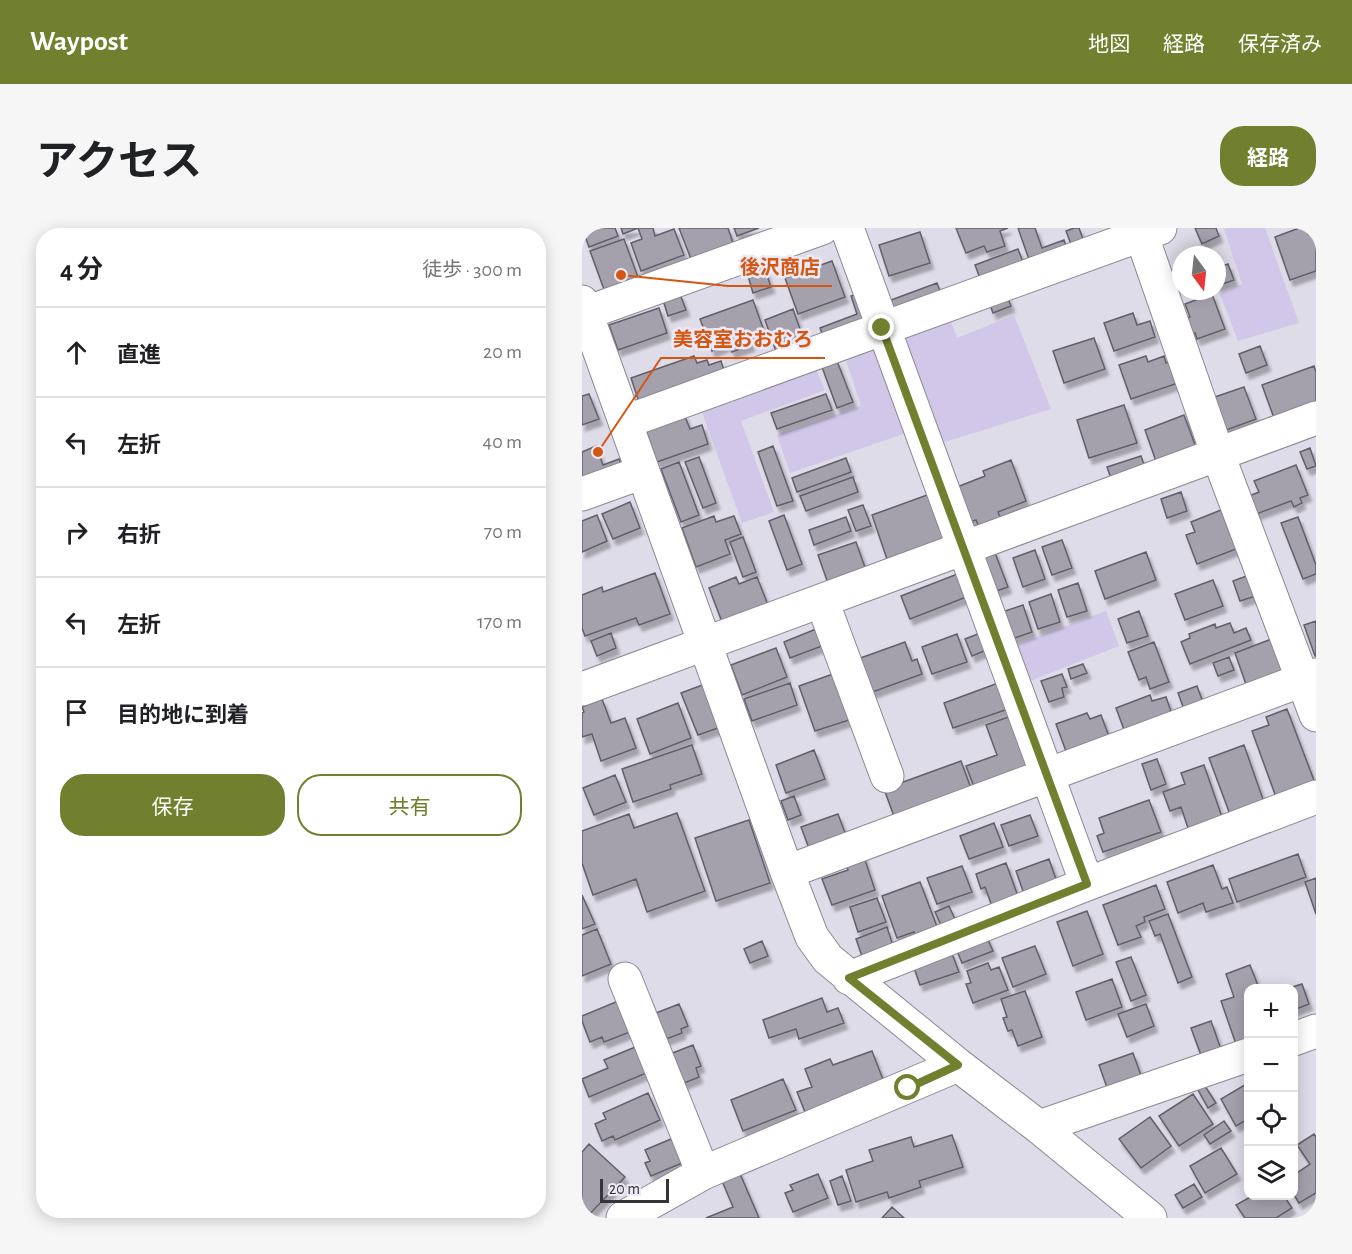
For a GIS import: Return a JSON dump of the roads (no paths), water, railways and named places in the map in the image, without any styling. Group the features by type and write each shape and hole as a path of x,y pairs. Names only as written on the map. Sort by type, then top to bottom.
{"street":[{"path":"822,228 584,307 812,937 828,958 849,978 1039,1127 1150,1218"},
{"path":"847,228 1087,884"},
{"path":"625,422 1147,230 1218,455 1310,677 1316,715"},
{"path":"582,689 1316,418"},
{"path":"582,494 643,472"},
{"path":"822,601 887,776"},
{"path":"787,872 1310,677"},
{"path":"849,978 1316,797"},
{"path":"625,979 703,1173"},
{"path":"1296,1038 1316,1031"},
{"path":"1039,1127 1244,1055"},
{"path":"623,1218 703,1173 958,1065"}],"place":[{"name":"後沢商店","path":"621,275"},
{"name":"美容室おおむろ","path":"598,452"}]}
